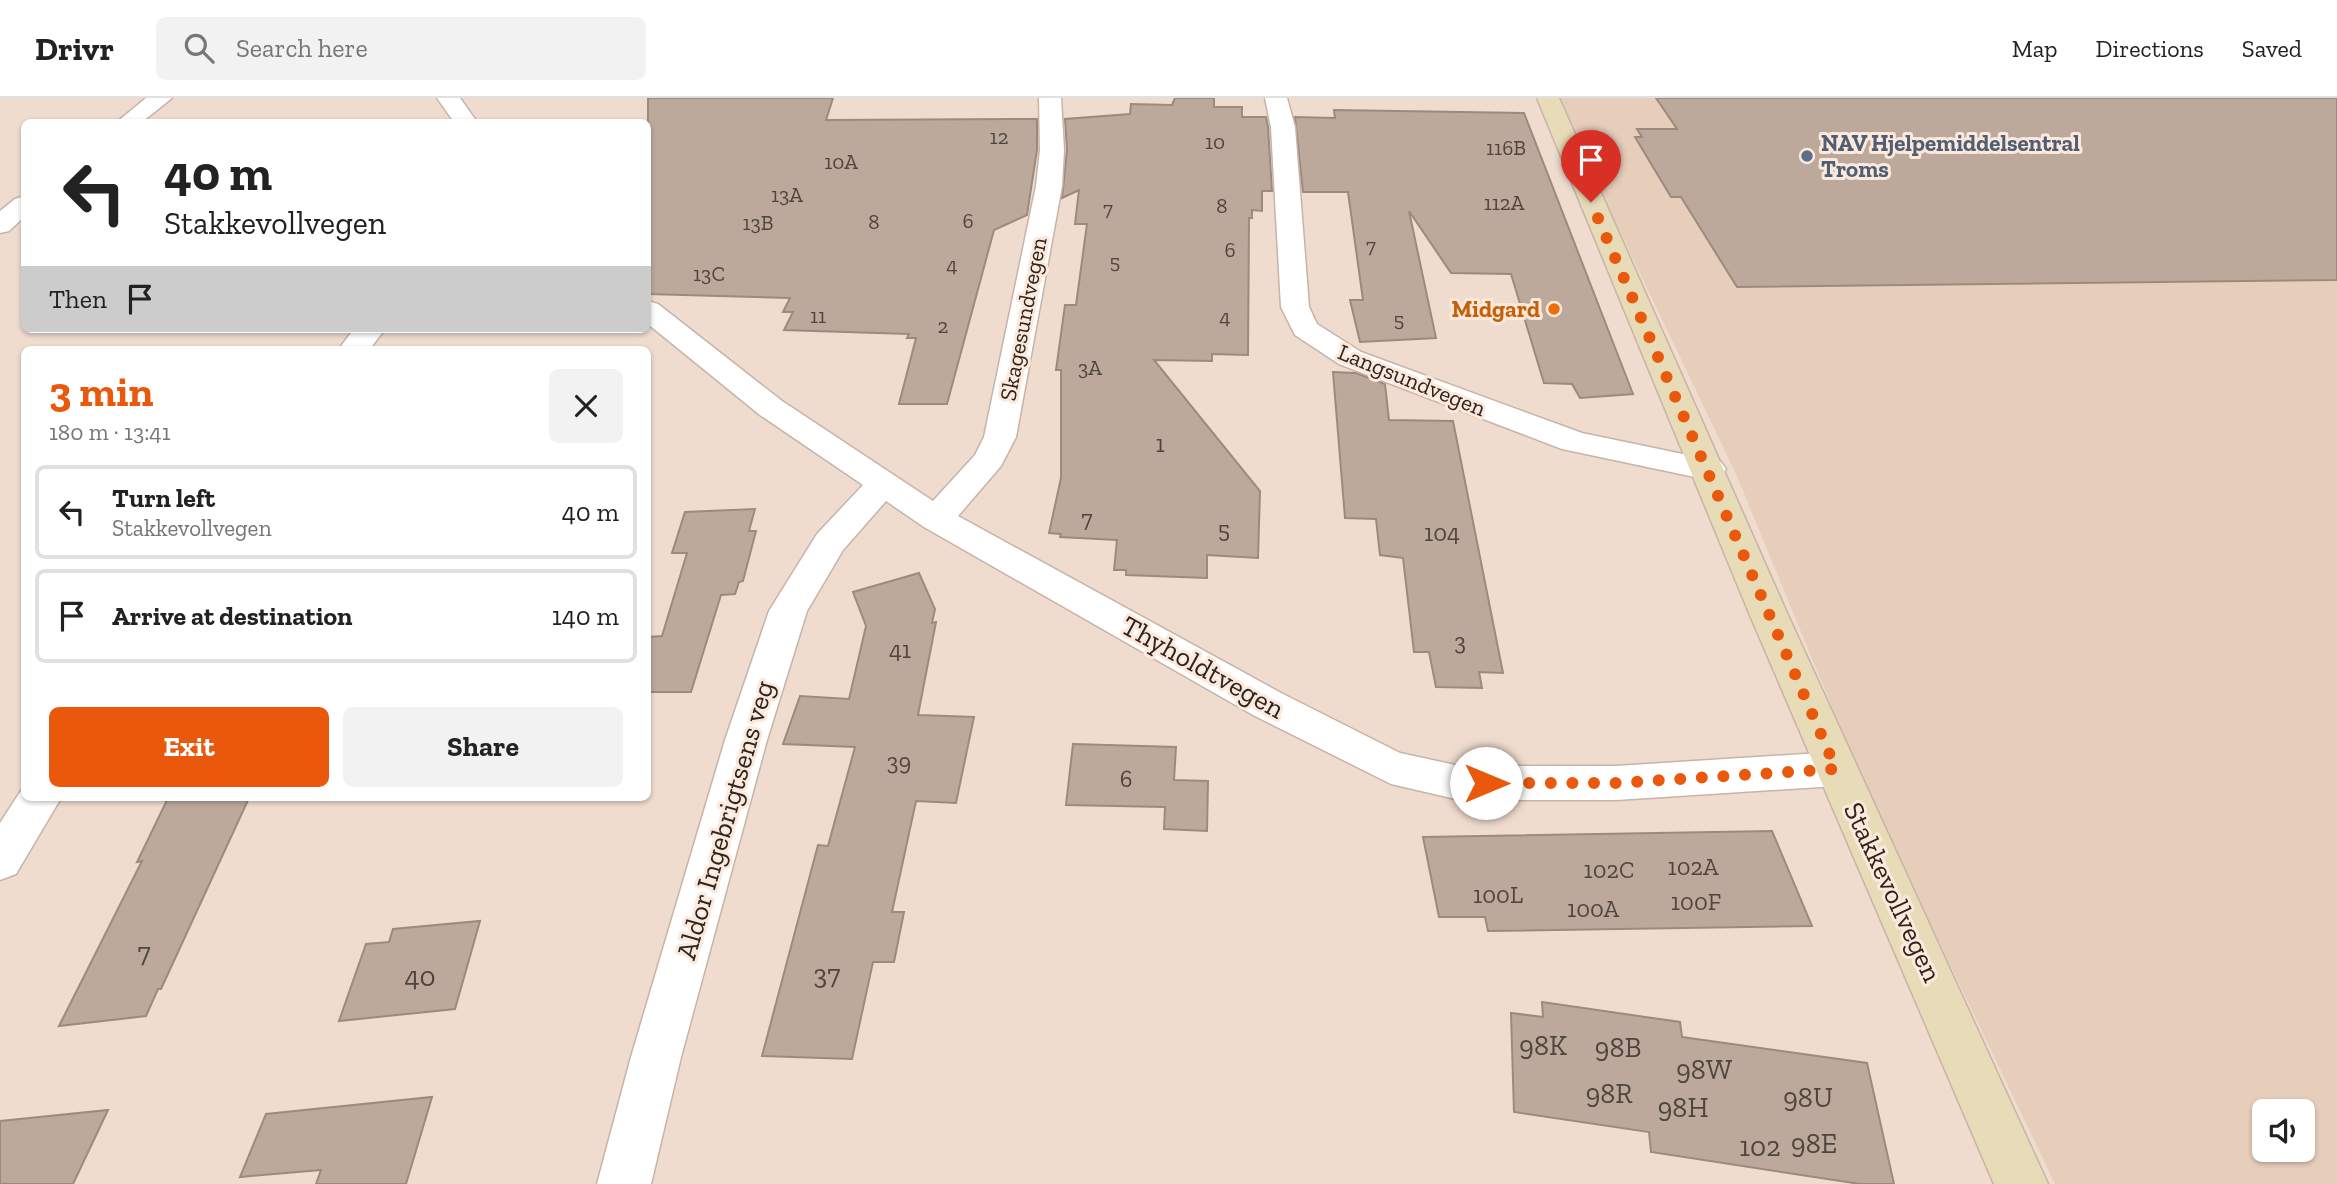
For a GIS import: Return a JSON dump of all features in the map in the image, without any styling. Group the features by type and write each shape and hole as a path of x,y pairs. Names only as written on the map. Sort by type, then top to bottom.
{"street":[{"path":"132,119 161,98"},
{"path":"448,98 463,119"},
{"name":"Skagesundvegen","path":"936,519 989,458 1000,437 1049,186 1052,150 1050,98"},
{"name":"Langsundvegen","path":"1276,98 1283,127 1295,307 1305,329 1350,358 1574,442 1709,469"},
{"name":"Stakkevollvegen","path":"1548,98 1836,769 1948,1014 2021,1184"},
{"path":"0,225 21,207"},
{"name":"Thyholdtvegen","path":"651,312 771,408 936,519 1267,704 1391,767 1460,783 1616,783 1836,769"},
{"name":"Aldor Ingebrigtsens veg","path":"624,1184 656,1057 742,753 788,611 830,542 883,484"},
{"path":"0,861 37,801"}],"shaded area":[{"path":"1556,98 2337,98 2337,1184 2055,1184 1865,787 1736,474"}],"building":[{"path":"648,98 833,98 826,120 1037,119 1037,150 1027,215 994,230 947,404 899,404 916,338 907,338 909,334 784,330 793,312 783,312 790,298 651,294 651,119 648,119"},
{"path":"1175,98 1214,98 1214,107 1242,107 1242,117 1266,117 1268,127 1272,191 1262,191 1262,211 1252,210 1252,218 1249,218 1248,355 1212,354 1212,361 1154,360 1260,491 1258,558 1207,555 1207,578 1126,575 1126,570 1114,570 1117,540 1060,537 1061,534 1049,533 1061,478 1061,370 1056,370 1065,305 1076,305 1087,224 1075,224 1079,190 1062,198 1067,150 1065,119 1130,114 1131,104 1172,105"},
{"path":"1656,98 2337,98 2337,280 1737,287 1681,197 1671,197 1635,137 1642,137 1637,129 1677,129"},
{"path":"1334,110 1524,113 1633,394 1580,398 1572,384 1544,383 1511,274 1451,273 1409,211 1436,338 1360,342 1350,300 1363,300 1348,192 1303,192 1295,117 1335,118"},
{"path":"1333,372 1356,373 1385,384 1389,420 1453,421 1503,673 1479,672 1482,688 1436,687 1429,652 1414,652 1403,558 1380,555 1376,519 1345,518"},
{"path":"755,509 749,531 756,531 743,581 739,582 735,594 721,595 691,692 651,692 651,637 662,636 687,553 672,553 685,512"},
{"path":"919,573 935,609 932,623 936,622 918,715 974,717 956,803 916,801 892,912 904,912 894,962 873,962 852,1059 762,1056 818,845 828,846 855,747 783,744 800,696 849,699 866,626 853,592"},
{"path":"1073,744 1176,747 1174,780 1208,781 1207,831 1164,829 1165,807 1066,805"},
{"path":"167,801 248,801 146,1016 59,1026 142,861 137,862"},
{"path":"1772,831 1812,926 1488,931 1485,917 1439,917 1423,837"},
{"path":"480,921 455,1009 339,1021 366,944 389,942 393,929"},
{"path":"1542,1002 1680,1022 1682,1037 1867,1063 1894,1184 1860,1184 1651,1152 1649,1132 1514,1112 1511,1013 1543,1017"},
{"path":"432,1097 406,1184 316,1184 321,1170 240,1177 266,1114"},
{"path":"108,1110 73,1184 0,1184 0,1121"}],"place":[{"name":"NAV Hjelpemiddelsentral Troms","path":"1807,156"},
{"name":"Midgard","path":"1554,309"}],"route":[{"path":"1486,783 1616,783 1836,769 1689,423 1591,202"}]}
